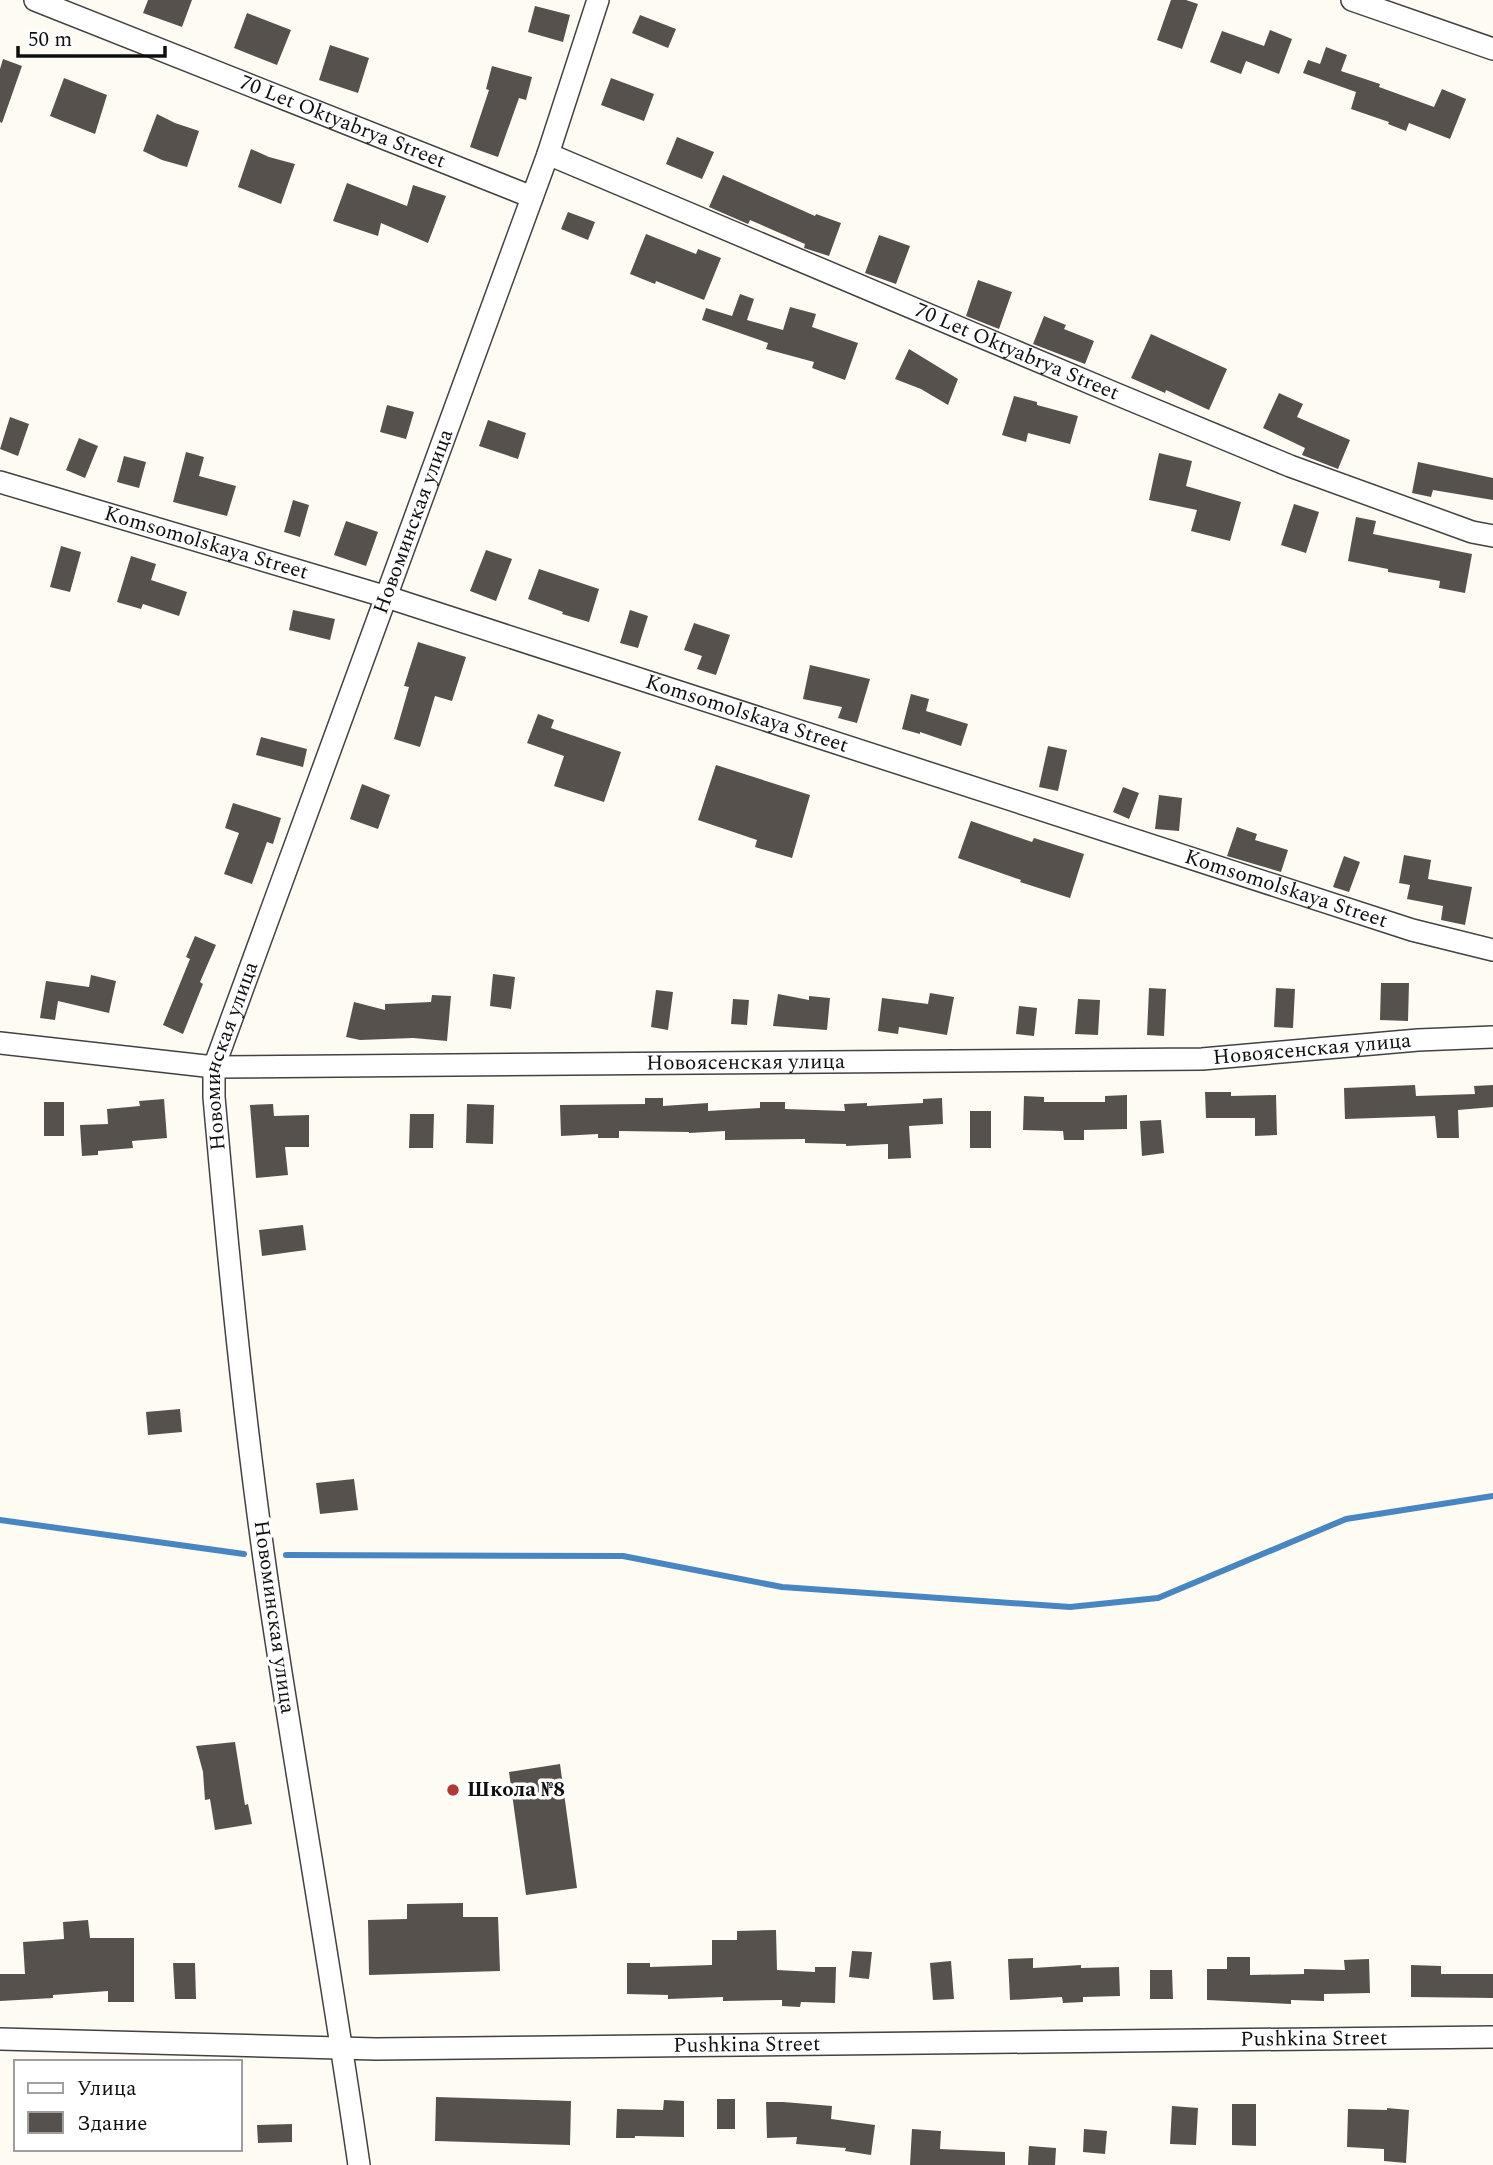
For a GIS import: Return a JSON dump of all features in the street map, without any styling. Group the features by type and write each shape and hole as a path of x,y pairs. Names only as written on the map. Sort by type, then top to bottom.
{"street":[{"name":"70 Let Oktyabrya Street","path":"35,0 531,197"},
{"name":"Новоминская улица","path":"359,2165 269,1585 234,1317 214,1097 214,1067 548,154 598,0"},
{"path":"1352,0 1493,49"},
{"name":"70 Let Oktyabrya Street","path":"548,154 1278,460 1472,531 1493,536"},
{"name":"Komsomolskaya Street","path":"0,482 387,597 1412,930 1493,950"},
{"name":"Новоясенская улица","path":"0,1043 214,1067 1202,1059 1418,1040 1493,1037"},
{"name":"Pushkina Street","path":"0,2039 342,2048 1493,2036"}],"building":[{"path":"148,0 192,0 182,27 143,13"},
{"path":"1171,0 1186,0 1198,4 1182,49 1157,40"},
{"path":"535,6 570,15 563,42 528,32"},
{"path":"247,13 291,30 277,65 234,48"},
{"path":"640,15 676,29 668,48 632,33"},
{"path":"1270,30 1292,39 1279,74 1246,61 1241,74 1210,62 1222,31 1264,46"},
{"path":"330,45 369,58 358,93 319,80"},
{"path":"1326,47 1347,55 1341,71 1380,84 1379,87 1434,107 1442,89 1466,99 1450,139 1409,123 1406,131 1351,109 1356,92 1303,73 1308,60 1320,64"},
{"path":"3,59 22,66 2,123 0,69"},
{"path":"492,66 532,77 526,100 519,98 498,157 470,147 489,90 486,89"},
{"path":"64,78 107,95 95,134 50,116"},
{"path":"611,78 654,94 644,121 601,105"},
{"path":"157,114 199,131 187,167 143,151"},
{"path":"677,137 714,152 702,179 666,164"},
{"path":"251,149 295,164 281,204 238,187"},
{"path":"723,175 815,216 816,214 841,223 829,256 804,248 805,244 750,220 748,224 709,207"},
{"path":"347,183 407,206 413,185 446,196 428,243 381,223 378,236 333,221"},
{"path":"568,212 595,222 588,240 561,229"},
{"path":"646,234 696,254 698,249 721,258 704,300 630,274"},
{"path":"879,235 910,246 896,284 865,273"},
{"path":"978,280 1012,292 999,329 966,316"},
{"path":"740,294 754,299 747,320 783,330 790,307 816,314 812,327 858,343 845,380 812,368 814,362 766,349 768,343 702,320 706,308 732,316"},
{"path":"1044,316 1066,325 1064,329 1094,341 1085,364 1033,344"},
{"path":"1151,334 1227,369 1209,410 1166,390 1165,393 1131,378"},
{"path":"909,349 958,379 948,405 921,389 895,379"},
{"path":"1279,393 1303,404 1297,417 1350,440 1338,469 1302,455 1305,448 1263,428"},
{"path":"1014,396 1078,416 1070,444 1028,433 1026,442 1002,435"},
{"path":"387,405 414,412 406,439 380,432"},
{"path":"10,417 29,424 18,456 0,449"},
{"path":"488,420 526,433 518,459 479,446"},
{"path":"79,438 98,446 85,478 66,470"},
{"path":"186,452 204,457 199,476 236,486 227,516 173,502"},
{"path":"1159,453 1192,461 1186,486 1241,502 1230,541 1191,531 1197,510 1149,500"},
{"path":"124,456 146,462 139,488 117,482"},
{"path":"1418,462 1493,478 1493,500 1433,490 1431,497 1412,493"},
{"path":"293,500 309,505 300,537 284,532"},
{"path":"1294,504 1319,512 1306,553 1281,545"},
{"path":"1356,517 1376,521 1373,534 1472,554 1465,593 1439,588 1440,581 1388,572 1388,569 1348,561"},
{"path":"346,521 378,532 366,566 334,555"},
{"path":"61,546 81,552 70,592 50,587"},
{"path":"486,550 512,559 496,601 470,591"},
{"path":"131,556 156,564 151,580 187,592 179,616 143,604 141,609 117,602"},
{"path":"539,569 599,589 589,622 528,599"},
{"path":"293,610 335,619 330,640 289,630"},
{"path":"630,610 648,616 638,648 620,643"},
{"path":"694,623 730,635 716,675 697,669 702,656 684,650"},
{"path":"418,642 466,657 452,701 435,696 420,747 394,739 409,687 404,686"},
{"path":"810,665 870,679 857,723 838,718 842,707 803,699"},
{"path":"911,694 929,699 926,711 968,724 961,746 920,732 902,729"},
{"path":"538,714 554,720 551,728 621,752 604,802 554,786 564,756 527,743"},
{"path":"261,737 307,749 303,767 256,755"},
{"path":"1048,746 1067,750 1058,791 1039,787"},
{"path":"716,765 810,795 792,858 755,847 757,840 698,820"},
{"path":"362,784 390,795 378,829 350,819"},
{"path":"1123,787 1139,793 1129,819 1113,812"},
{"path":"1159,795 1182,798 1179,831 1155,829"},
{"path":"233,803 281,818 273,844 267,842 252,884 224,874 239,833 225,828"},
{"path":"971,821 1032,842 1034,838 1084,854 1070,898 958,858"},
{"path":"1237,827 1257,834 1255,840 1288,850 1281,872 1227,856"},
{"path":"1404,855 1431,860 1428,879 1472,887 1465,925 1441,920 1443,906 1407,899 1410,885 1399,883"},
{"path":"1344,856 1360,862 1349,892 1333,887"},
{"path":"195,936 216,945 200,982 203,984 183,1034 163,1025 190,959 186,957"},
{"path":"493,974 515,977 511,1009 490,1006"},
{"path":"91,975 116,981 109,1013 58,1001 55,1020 40,1018 46,981 89,987"},
{"path":"1381,983 1409,983 1408,1021 1380,1020"},
{"path":"1149,988 1166,989 1164,1036 1147,1035"},
{"path":"1276,988 1295,989 1293,1028 1274,1027"},
{"path":"656,990 673,992 668,1030 651,1027"},
{"path":"930,993 954,997 947,1035 899,1027 898,1034 878,1031 882,998 928,1004"},
{"path":"778,994 809,1000 809,996 830,998 827,1030 773,1026"},
{"path":"432,995 451,996 447,1041 413,1038 360,1040 346,1037 354,1002 385,1010 385,1004 431,1002"},
{"path":"733,999 749,1000 747,1025 731,1024"},
{"path":"1078,999 1100,1000 1098,1035 1075,1034"},
{"path":"1019,1006 1037,1008 1034,1036 1016,1034"},
{"path":"1415,1085 1416,1096 1475,1094 1474,1086 1493,1085 1493,1107 1458,1110 1459,1138 1437,1138 1435,1116 1345,1119 1344,1088"},
{"path":"1205,1092 1231,1092 1231,1096 1276,1095 1277,1135 1255,1136 1255,1118 1206,1118"},
{"path":"1127,1095 1127,1129 1084,1130 1084,1140 1064,1140 1063,1131 1023,1130 1024,1096 1044,1097 1044,1102 1105,1102 1105,1096"},
{"path":"645,1098 663,1098 663,1106 708,1103 708,1111 760,1108 760,1102 785,1102 785,1109 845,1111 844,1104 867,1103 867,1106 923,1103 923,1099 942,1098 943,1124 909,1126 911,1158 888,1159 888,1144 846,1146 805,1143 805,1139 725,1140 725,1131 619,1131 619,1138 598,1138 598,1134 561,1136 560,1105 645,1104"},
{"path":"164,1099 167,1138 132,1141 133,1148 98,1151 98,1155 82,1156 80,1125 108,1124 107,1109 140,1106 139,1101"},
{"path":"44,1102 64,1102 64,1136 44,1136"},
{"path":"273,1104 274,1116 309,1115 309,1147 285,1147 288,1175 256,1178 250,1105"},
{"path":"467,1104 494,1105 493,1144 466,1143"},
{"path":"970,1111 991,1111 991,1148 970,1148"},
{"path":"410,1114 434,1114 433,1148 409,1148"},
{"path":"1161,1120 1164,1153 1142,1156 1140,1121"},
{"path":"303,1225 306,1250 262,1256 259,1230"},
{"path":"180,1409 182,1432 148,1435 146,1412"},
{"path":"354,1479 358,1510 320,1514 316,1483"},
{"path":"235,1742 245,1805 248,1804 252,1824 215,1830 210,1799 205,1800 203,1772 196,1746"},
{"path":"560,1764 577,1888 526,1895 509,1772"},
{"path":"463,1903 463,1917 498,1917 500,1971 369,1975 368,1920 407,1919 407,1904"},
{"path":"88,1920 90,1938 134,1938 134,2002 108,2002 108,1991 0,2001 0,1974 25,1974 23,1942 64,1939 63,1922"},
{"path":"776,1930 777,1970 815,1972 815,1967 836,1967 835,2003 801,2002 800,2007 782,2006 782,2000 723,2001 723,1997 668,1999 668,1995 627,1994 627,1963 650,1963 650,1967 712,1965 712,1940 737,1940 737,1931"},
{"path":"852,1951 872,1952 869,1979 849,1977"},
{"path":"1227,1957 1250,1957 1250,1975 1304,1974 1304,1969 1345,1970 1344,1960 1369,1959 1370,1993 1324,1994 1324,2001 1291,2000 1291,2004 1207,2000 1207,1969 1227,1969"},
{"path":"1033,1958 1033,1968 1081,1965 1081,1968 1119,1967 1120,1996 1083,1997 1083,2002 1063,2003 1062,1997 1010,2000 1008,1959"},
{"path":"951,1961 954,1999 933,2000 930,1963"},
{"path":"173,1963 195,1963 196,1999 175,1999"},
{"path":"1411,1965 1441,1966 1441,1974 1493,1974 1493,1998 1411,1997"},
{"path":"1150,1970 1172,1970 1173,1999 1150,1999"},
{"path":"436,2097 571,2101 570,2145 435,2141"},
{"path":"717,2099 735,2099 735,2129 717,2129"},
{"path":"664,2100 684,2101 684,2137 616,2138 617,2109 663,2110"},
{"path":"766,2102 832,2106 831,2119 875,2125 871,2155 845,2151 846,2148 796,2144 797,2137 767,2138"},
{"path":"1232,2104 1256,2104 1256,2146 1232,2145"},
{"path":"1172,2106 1198,2108 1196,2145 1170,2144"},
{"path":"1348,2109 1409,2110 1406,2163 1384,2161 1384,2149 1347,2147"},
{"path":"292,2124 292,2142 258,2143 257,2125"},
{"path":"912,2129 941,2131 940,2149 1005,2152 1005,2165 910,2165"},
{"path":"1084,2129 1107,2131 1105,2154 1083,2152"},
{"path":"1029,2146 1056,2148 1055,2165 1028,2165"}],"waterway":[{"path":"286,1555 623,1556 782,1587 1070,1607 1158,1598 1346,1519 1493,1496"},
{"path":"0,1520 244,1554"}],"place":[{"name":"Школа №8","path":"453,1790"}]}
